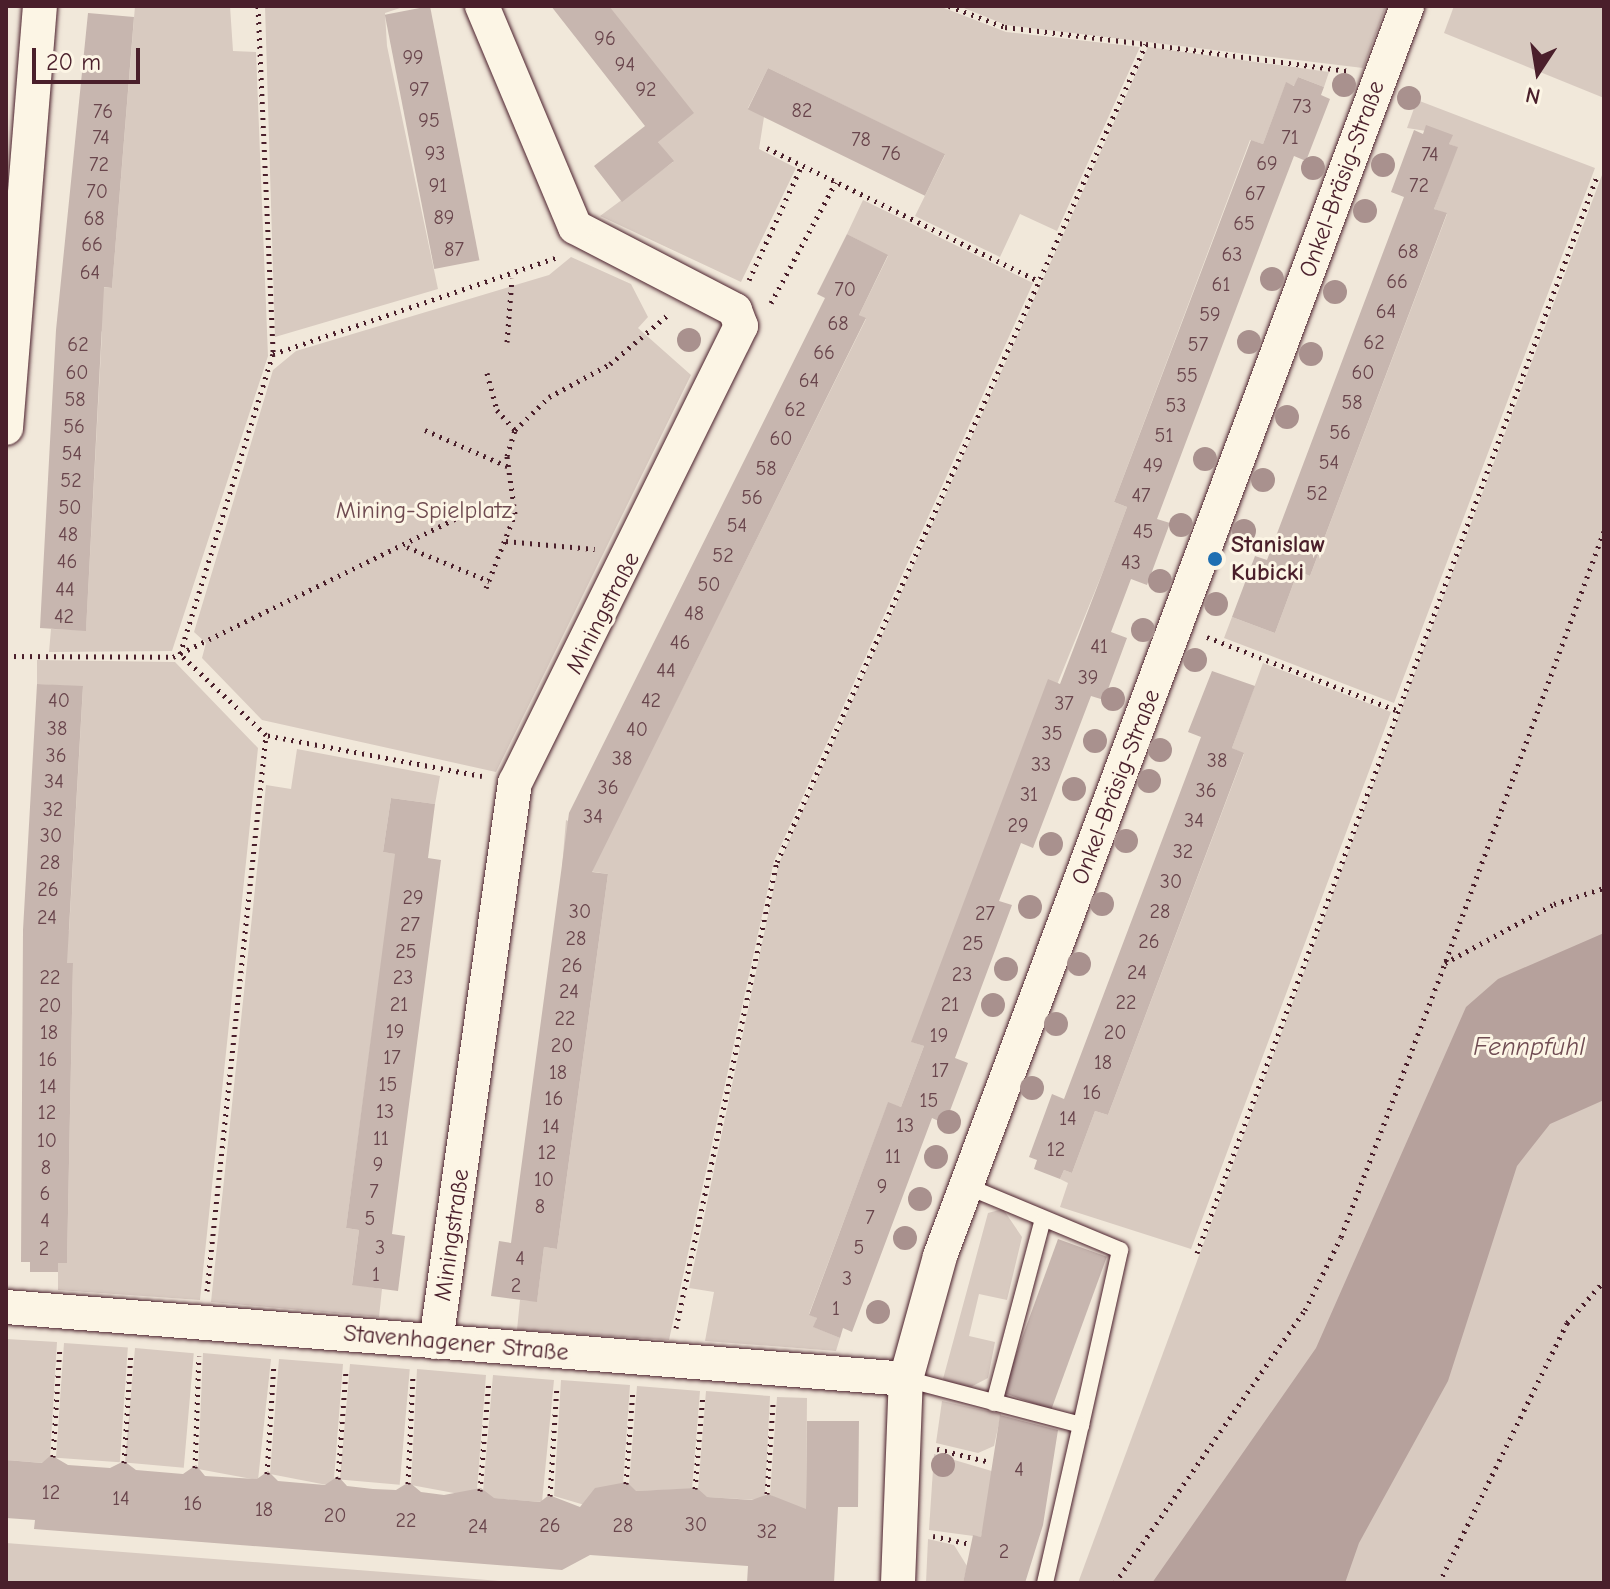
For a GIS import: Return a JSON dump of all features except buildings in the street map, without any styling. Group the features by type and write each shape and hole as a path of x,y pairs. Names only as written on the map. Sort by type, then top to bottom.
{"street":[{"path":"6,428 40,6"},
{"path":"482,6 575,227 735,310"},
{"name":"Onkel-Bräsig-Straße","path":"898,1583 901,1440 906,1379 964,1185 1177,625 1407,6"},
{"name":"Miningstraße","path":"428,1341 515,783 734,345 741,326 735,310"},
{"name":"Stavenhagener Straße","path":"6,1307 906,1379"}],"lane":[{"path":"964,1185 1042,1222 1120,1250 1045,1583"},
{"path":"994,1403 1042,1222"},
{"path":"906,1379 1081,1425"}],"path":[{"path":"180,654 273,354 258,6"},
{"path":"949,6 1005,27 1359,72 1378,82"},
{"path":"671,1360 777,862 1146,44"},
{"path":"767,148 1038,281"},
{"path":"735,310 802,165"},
{"path":"1197,1253 1396,710 1597,176"},
{"path":"776,306 836,182"},
{"path":"273,354 512,278 562,255"},
{"path":"507,342 512,278"},
{"path":"486,588 506,541 516,501 507,466 515,430 549,397 645,335"},
{"path":"487,373 497,410 515,430"},
{"path":"425,430 507,466"},
{"path":"6,656 180,654 407,547 457,518"},
{"path":"1115,1583 1305,1310 1341,1237 1604,531"},
{"path":"506,541 603,552"},
{"path":"407,547 489,581"},
{"path":"1177,625 1396,710"},
{"path":"180,654 266,735 515,783"},
{"path":"195,1468 205,1323 266,735"},
{"path":"1445,963 1554,904 1604,888"},
{"path":"1439,1583 1567,1323 1604,1281"},
{"path":"53,1457 63,1311"},
{"path":"124,1463 132,1317"},
{"path":"267,1474 275,1328"},
{"path":"338,1479 347,1364 342,1334"},
{"path":"408,1484 428,1341"},
{"path":"480,1491 488,1345"},
{"path":"550,1496 563,1351"},
{"path":"626,1484 638,1358"},
{"path":"695,1489 706,1363"},
{"path":"767,1494 777,1369"},
{"path":"901,1440 990,1462"}],"green space":[{"path":"135,6 230,6 233,51 256,52 268,356 172,651 49,652 51,629 86,630 102,332 69,284 112,288"},
{"path":"265,6 406,6 385,13 387,46 438,289 275,337"},
{"path":"609,6 939,6 1006,32 1140,47 1057,231 1020,214 1000,257 915,216 945,155 768,68 748,108 764,117 759,149 796,168 741,282 600,216 673,162 658,142"},
{"path":"959,6 1386,6 1363,68 1006,25"},
{"path":"1454,6 1604,6 1604,98 1444,33"},
{"path":"1148,47 1329,72 1324,87 1298,77 1295,86 1286,83 1263,144 1250,140 1114,502 1127,507 1104,569 912,1042 924,1046 901,1107 888,1103 809,1314 817,1318 814,1327 840,1338 836,1351 705,1341 714,1292 689,1288 779,863"},
{"path":"1417,100 1595,168 1394,703 1224,638 1232,617 1275,633 1298,571 1310,576 1447,214 1434,209 1457,147 1449,144 1452,135 1407,128"},
{"path":"1602,175 1604,1583 1078,1583 1400,712"},
{"path":"863,200 1033,283 774,861 669,1340 517,1330 520,1300 537,1301 544,1247 557,1249 608,874 562,867 566,820 607,840 866,319 859,315 888,256 847,234"},
{"name":"Mining-Spielplatz","path":"571,257 631,284 648,317 638,328 691,375 496,772 262,720 202,658 206,643 194,632 273,370 296,351 549,275"},
{"path":"37,660 175,662 258,748 200,1300 58,1290 58,1263 67,1262 73,964 28,962 23,930 69,931 83,687 37,684"},
{"path":"1263,663 1391,712 1191,1249 1060,1207 1068,1183 1060,1179 1064,1170 1072,1173 1095,1111 1108,1115 1244,754 1232,748"},
{"path":"297,749 440,776 435,804 391,798 383,852 396,854 346,1228 359,1230 352,1284 382,1289 379,1317 211,1302 266,785 291,789"},
{"path":"1003,1209 1022,1237 1007,1300 979,1294 969,1336 995,1342 988,1378 963,1391 943,1379 988,1213"},
{"path":"6,1339 57,1342 50,1457 43,1463 6,1460"},
{"path":"64,1343 128,1347 120,1462 56,1458"},
{"path":"135,1348 194,1353 184,1468 125,1463"},
{"path":"203,1353 271,1359 258,1480 198,1469"},
{"path":"279,1359 343,1364 334,1479 327,1485 270,1474"},
{"path":"350,1364 410,1369 400,1485 340,1480"},
{"path":"417,1369 486,1375 477,1490 470,1496 411,1485"},
{"path":"493,1375 554,1380 542,1502 490,1498 483,1491"},
{"path":"561,1380 630,1385 623,1484 595,1489 588,1506 554,1496"},
{"path":"637,1386 700,1391 692,1489 635,1491 629,1485"},
{"path":"706,1391 770,1396 765,1495 757,1500 705,1497 698,1490"},
{"path":"777,1397 807,1398 806,1513 770,1495"},
{"path":"942,1401 1001,1414 994,1446 978,1453 936,1443"},
{"path":"934,1454 995,1472 981,1537 929,1530"},
{"path":"928,1539 954,1545 967,1566 963,1583 926,1583"},
{"path":"6,1543 526,1583 6,1583"}],"water":[{"name":"Fennpfuhl","path":"1604,933 1604,1100 1550,1124 1517,1166 1448,1381 1359,1543 1345,1583 1152,1583 1316,1348 1466,1007 1498,979"}],"place":[{"name":"Stanislaw Kubicki","path":"1215,559"}]}
